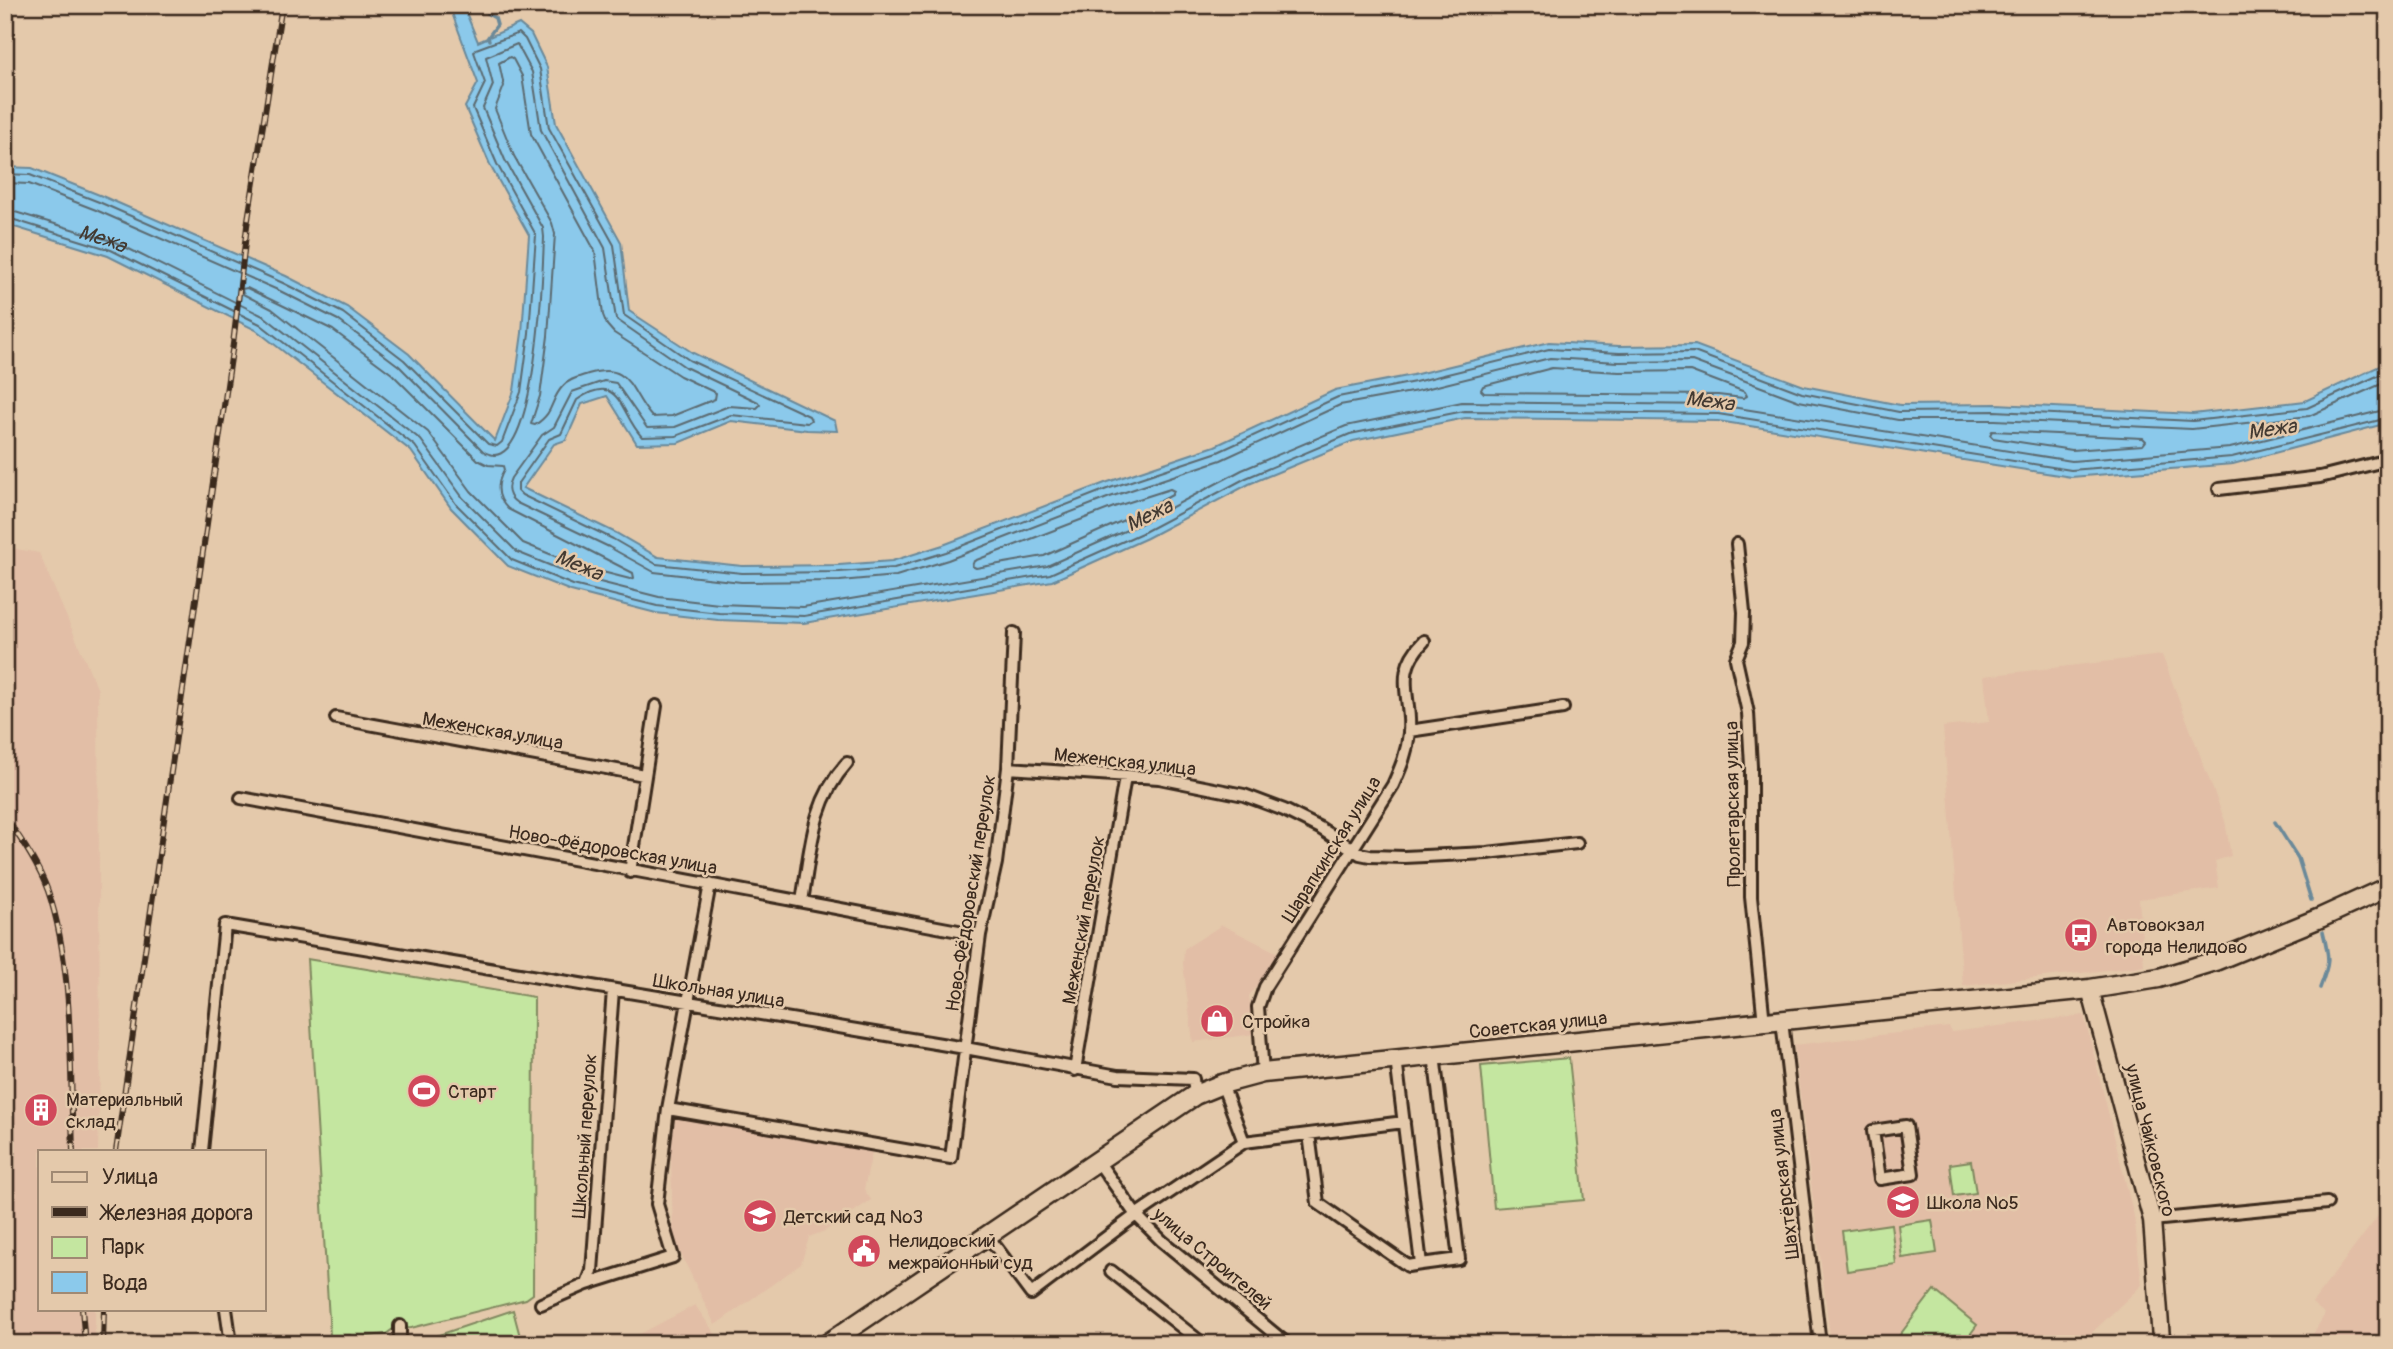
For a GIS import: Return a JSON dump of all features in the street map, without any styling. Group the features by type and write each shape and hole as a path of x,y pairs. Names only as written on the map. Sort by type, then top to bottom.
{"main road":[{"name":"Советская улица","path":"827,1344 1195,1095 1222,1084 1263,1073 2090,989 2159,978 2215,961 2388,887"}],"street":[{"path":"2219,489 2320,477 2388,460"},
{"name":"Пролетарская улица","path":"1737,544 1744,612 1743,642 1736,659 1748,713 1751,766 1751,897 1773,1022"},
{"name":"Ново-Фёдоровский переулок","path":"668,1109 951,1158 979,935 996,863 1008,768 1014,633"},
{"name":"Шарапкинская улица","path":"1263,1073 1258,1007 1265,987 1406,759 1409,730 1404,678 1411,654 1424,641"},
{"path":"630,872 656,706"},
{"path":"1409,730 1563,708"},
{"name":"Меженская улица","path":"336,718 644,775"},
{"path":"803,901 817,813 835,778 847,763"},
{"name":"Меженская улица","path":"1008,768 1159,778 1244,795 1284,810 1360,854 1370,856 1405,857 1488,852 1577,842"},
{"name":"Меженский переулок","path":"1075,1070 1125,777"},
{"name":"Ново-Фёдоровская улица","path":"241,798 979,935"},
{"path":"541,1304 587,1284 673,1257 657,1204 668,1109 710,884"},
{"name":"Школьная улица","path":"202,1150 225,925 965,1048 1075,1070 1118,1076 1193,1079 1195,1095"},
{"name":"улица Чайковского","path":"2090,989 2152,1220 2161,1342"},
{"name":"Школьный переулок","path":"587,1284 592,1271 613,990"},
{"name":"Шахтёрская улица","path":"1773,1022 1820,1344"},
{"path":"1309,1134 1318,1203 1408,1266 1459,1259 1434,1055"},
{"path":"1396,1059 1421,1264"},
{"path":"1222,1084 1244,1142"},
{"path":"987,1235 1031,1294 1136,1215 1244,1142 1404,1122"},
{"path":"1906,1126 1913,1174 1880,1179 1873,1131 1906,1126"},
{"name":"улица Строителей","path":"1097,1160 1136,1215 1162,1241 1287,1344"},
{"path":"2152,1220 2327,1203"},
{"path":"1111,1271 1203,1344"},
{"path":"226,1310 231,1344"},
{"path":"400,1326 400,1344"}],"shaded area":[{"path":"5,547 39,553 98,690 100,1069 98,1150 38,1150 38,1310 95,1310 95,1344 5,1344"},
{"path":"2162,655 2225,821 2231,856 2215,861 2219,888 2139,899 2144,966 1963,986 1943,727 1989,722 1984,676"},
{"path":"1222,925 1280,954 1249,996 1255,1034 1193,1042 1183,964 1184,949"},
{"path":"2084,1015 2134,1216 2142,1285 2077,1344 2019,1344 2001,1334 1994,1344 1831,1344 1794,1045 1949,1027 1952,1032"},
{"name":"Детский сад №3","path":"670,1115 872,1152 864,1189 871,1200 825,1231 809,1237 801,1264 715,1325 673,1237"},
{"path":"2388,1203 2388,1344 2307,1344 2325,1314 2312,1303"},
{"path":"695,1305 722,1344 621,1344"}],"green space":[{"name":"Старт","path":"307,959 534,997 533,1294 526,1299 411,1328 393,1329 386,1334 351,1338 350,1335 330,1336"},
{"path":"1569,1058 1584,1200 1494,1208 1481,1066"},
{"path":"1971,1161 1976,1193 1954,1196 1950,1164"},
{"path":"1932,1220 1937,1253 1902,1258 1898,1225"},
{"path":"1891,1224 1896,1264 1847,1271 1842,1231"},
{"path":"1934,1290 1977,1325 1963,1344 1893,1344"},
{"path":"513,1310 522,1344 412,1344"}],"water":[{"name":"Межа","path":"449,5 465,10 478,42 519,24 531,34 547,67 556,124 621,242 629,311 693,353 835,421 837,431 731,421 678,443 637,444 607,396 582,404 566,440 554,444 523,488 616,533 658,557 742,566 839,565 892,561 1215,446 1335,390 1413,375 1549,342 1619,346 1695,345 1804,386 1900,405 1996,404 2193,414 2305,401 2388,362 2388,423 2233,464 2071,477 1718,421 1465,418 1353,441 1249,484 1147,538 1052,581 804,623 718,620 656,613 571,591 508,566 451,508 411,451 256,330 108,256 5,224 5,167 32,168 286,276 347,307 409,354 495,441 514,391 522,333 529,235 491,167 465,107 478,83"}],"waterway":[{"path":"485,5 497,25 488,37 489,40"},
{"path":"2275,822 2298,858 2311,900"},
{"path":"2320,988 2328,961 2323,932"}],"railway":[{"path":"116,1150 233,344 247,226 282,5"},
{"path":"5,817 39,871 56,920 67,985 73,1150"},
{"path":"82,1310 85,1344"},
{"path":"103,1344 104,1310"}],"place":[{"name":"Автовокзал города Нелидово","path":"2081,935"},
{"name":"Стройка","path":"1217,1021"},
{"name":"Старт","path":"424,1091"},
{"name":"Материальный склад","path":"41,1110"},
{"name":"Школа №5","path":"1903,1202"},
{"name":"Детский сад №3","path":"760,1216"},
{"name":"Нелидовский межрайонный суд","path":"864,1251"}]}
